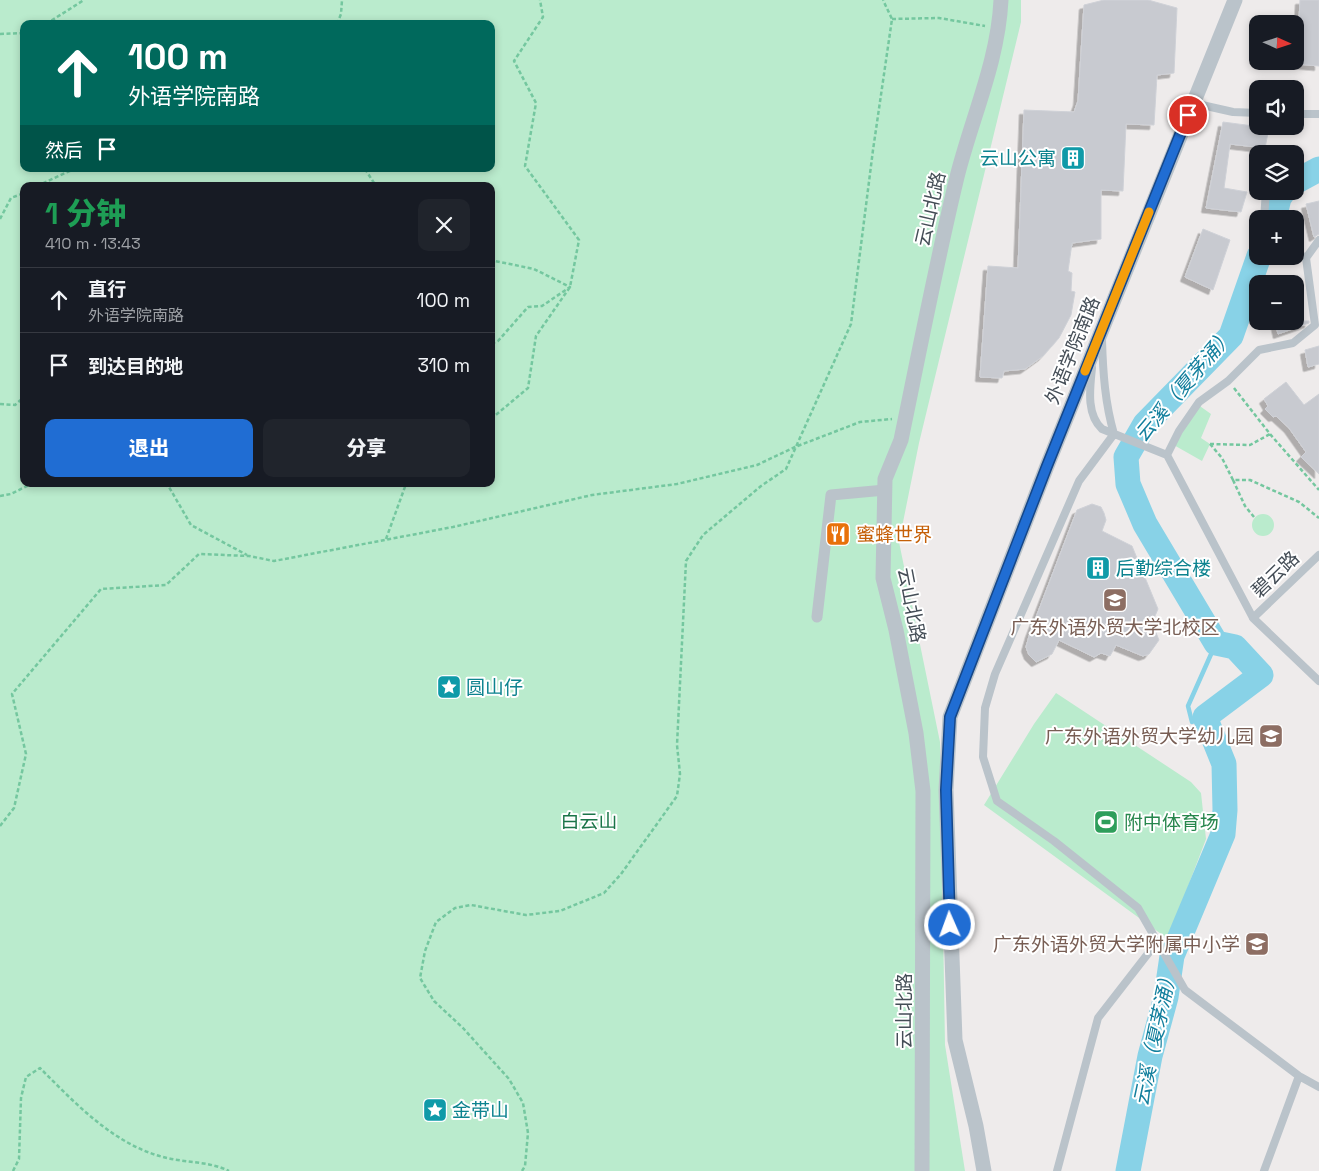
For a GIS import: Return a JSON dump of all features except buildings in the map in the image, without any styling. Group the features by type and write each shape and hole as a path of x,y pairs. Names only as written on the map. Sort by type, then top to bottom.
{"street":[{"name":"云山北路","path":"922,1171 923,791 912,714 896,630 883,578 885,478 901,440 958,175 980,105 999,29 1001,0"},
{"name":"外语学院南路","path":"984,1171 976,1126 954,1040 946,790 950,717 1092,352 1235,0"},
{"path":"817,617 831,495 885,490"},
{"path":"923,791 946,790"}],"lane":[{"path":"1193,103 1233,112 1249,113"},
{"path":"1304,114 1319,114"},
{"path":"1167,455 1179,431 1199,402 1228,381 1259,350 1293,343 1314,325 1306,258 1319,240"},
{"path":"1102,329 1103,376 1107,408 1114,434"},
{"path":"1092,352 1091,409 1095,422 1102,429 1167,455 1253,618 1319,681"},
{"path":"1114,434 1079,480 995,674 985,708 984,757 998,801 1054,841 1138,908 1185,990 1299,1076 1319,1087"},
{"name":"碧云路","path":"1253,618 1319,555"},
{"path":"1057,1171 1098,1018 1157,942"},
{"path":"1264,1171 1299,1076"}],"path":[{"path":"52,20 84,0"},
{"path":"339,20 342,0"},
{"path":"495,416 528,388 536,336 570,288 580,240 525,166 536,103 514,61 543,17 540,0"},
{"path":"522,1171 525,1166 528,1133 523,1104 509,1079 463,1028 434,1001 420,978 425,951 436,922 455,908 471,905 526,915 560,911 604,893 621,874 677,796 680,774 677,745 686,561 703,535 761,486 786,469 851,324 892,19 883,0"},
{"path":"892,19 939,18 999,29"},
{"path":"0,34 20,33"},
{"path":"46,182 67,172"},
{"path":"0,219 12,198 20,195"},
{"path":"495,260 534,269 570,288"},
{"path":"495,342 528,307 542,306 570,288"},
{"path":"1228,381 1270,434 1319,490"},
{"path":"0,404 15,405 20,401"},
{"path":"0,826 14,808 26,754 12,694 101,589 166,585 199,554 249,556 274,561 453,527 592,495 677,484 757,465 795,447 860,422 906,418"},
{"path":"1254,517 1245,506 1222,458 1210,444 1250,445 1270,434"},
{"path":"1233,480 1250,480 1300,502 1319,518"},
{"path":"0,496 11,494 25,487"},
{"path":"169,487 191,525 249,556"},
{"path":"386,539 405,487"},
{"path":"13,1171 19,1159 21,1098 26,1077 40,1068 76,1106 128,1142 161,1157 217,1165 229,1171"}],"green space":[{"name":"白云山","path":"0,0 1021,0 1021,22 919,443 899,542 940,742 945,1045 965,1171 0,1171"},
{"path":"1197,404 1211,414 1201,438 1210,444 1202,461 1172,444"},
{"path":"1263,514 1271,517 1274,525 1271,533 1263,536 1255,533 1252,525 1255,517"},
{"name":"附中体育场","path":"1056,693 1191,782 1201,793 1206,839 1168,939 984,805 1034,724"}],"waterway":[{"name":"云溪（夏茅涌）","path":"1304,177 1319,169"},
{"name":"云溪（夏茅涌）","path":"1276,210 1279,200"},
{"name":"云溪（夏茅涌）","path":"1128,1171 1150,1056 1166,997 1172,956 1223,834 1225,810 1224,764 1205,717 1261,675 1235,647 1216,643 1145,524 1128,484 1126,457 1145,424 1231,336 1256,265"},
{"path":"1205,717 1192,722 1188,706 1216,643"}],"slow traffic":[{"path":"1085,371 1149,212"}],"place":[{"name":"云山公寓","path":"1073,158"},
{"name":"蜜蜂世界","path":"838,534"},
{"name":"后勤综合楼","path":"1098,568"},
{"name":"广东外语外贸大学北校区","path":"1115,600"},
{"name":"圆山仔","path":"449,687"},
{"name":"广东外语外贸大学幼儿园","path":"1271,736"},
{"name":"附中体育场","path":"1106,822"},
{"name":"广东外语外贸大学附属中小学","path":"1257,944"},
{"name":"金带山","path":"435,1110"}],"route":[{"path":"950,925 946,790 950,717 1047,466 1188,115"}]}
